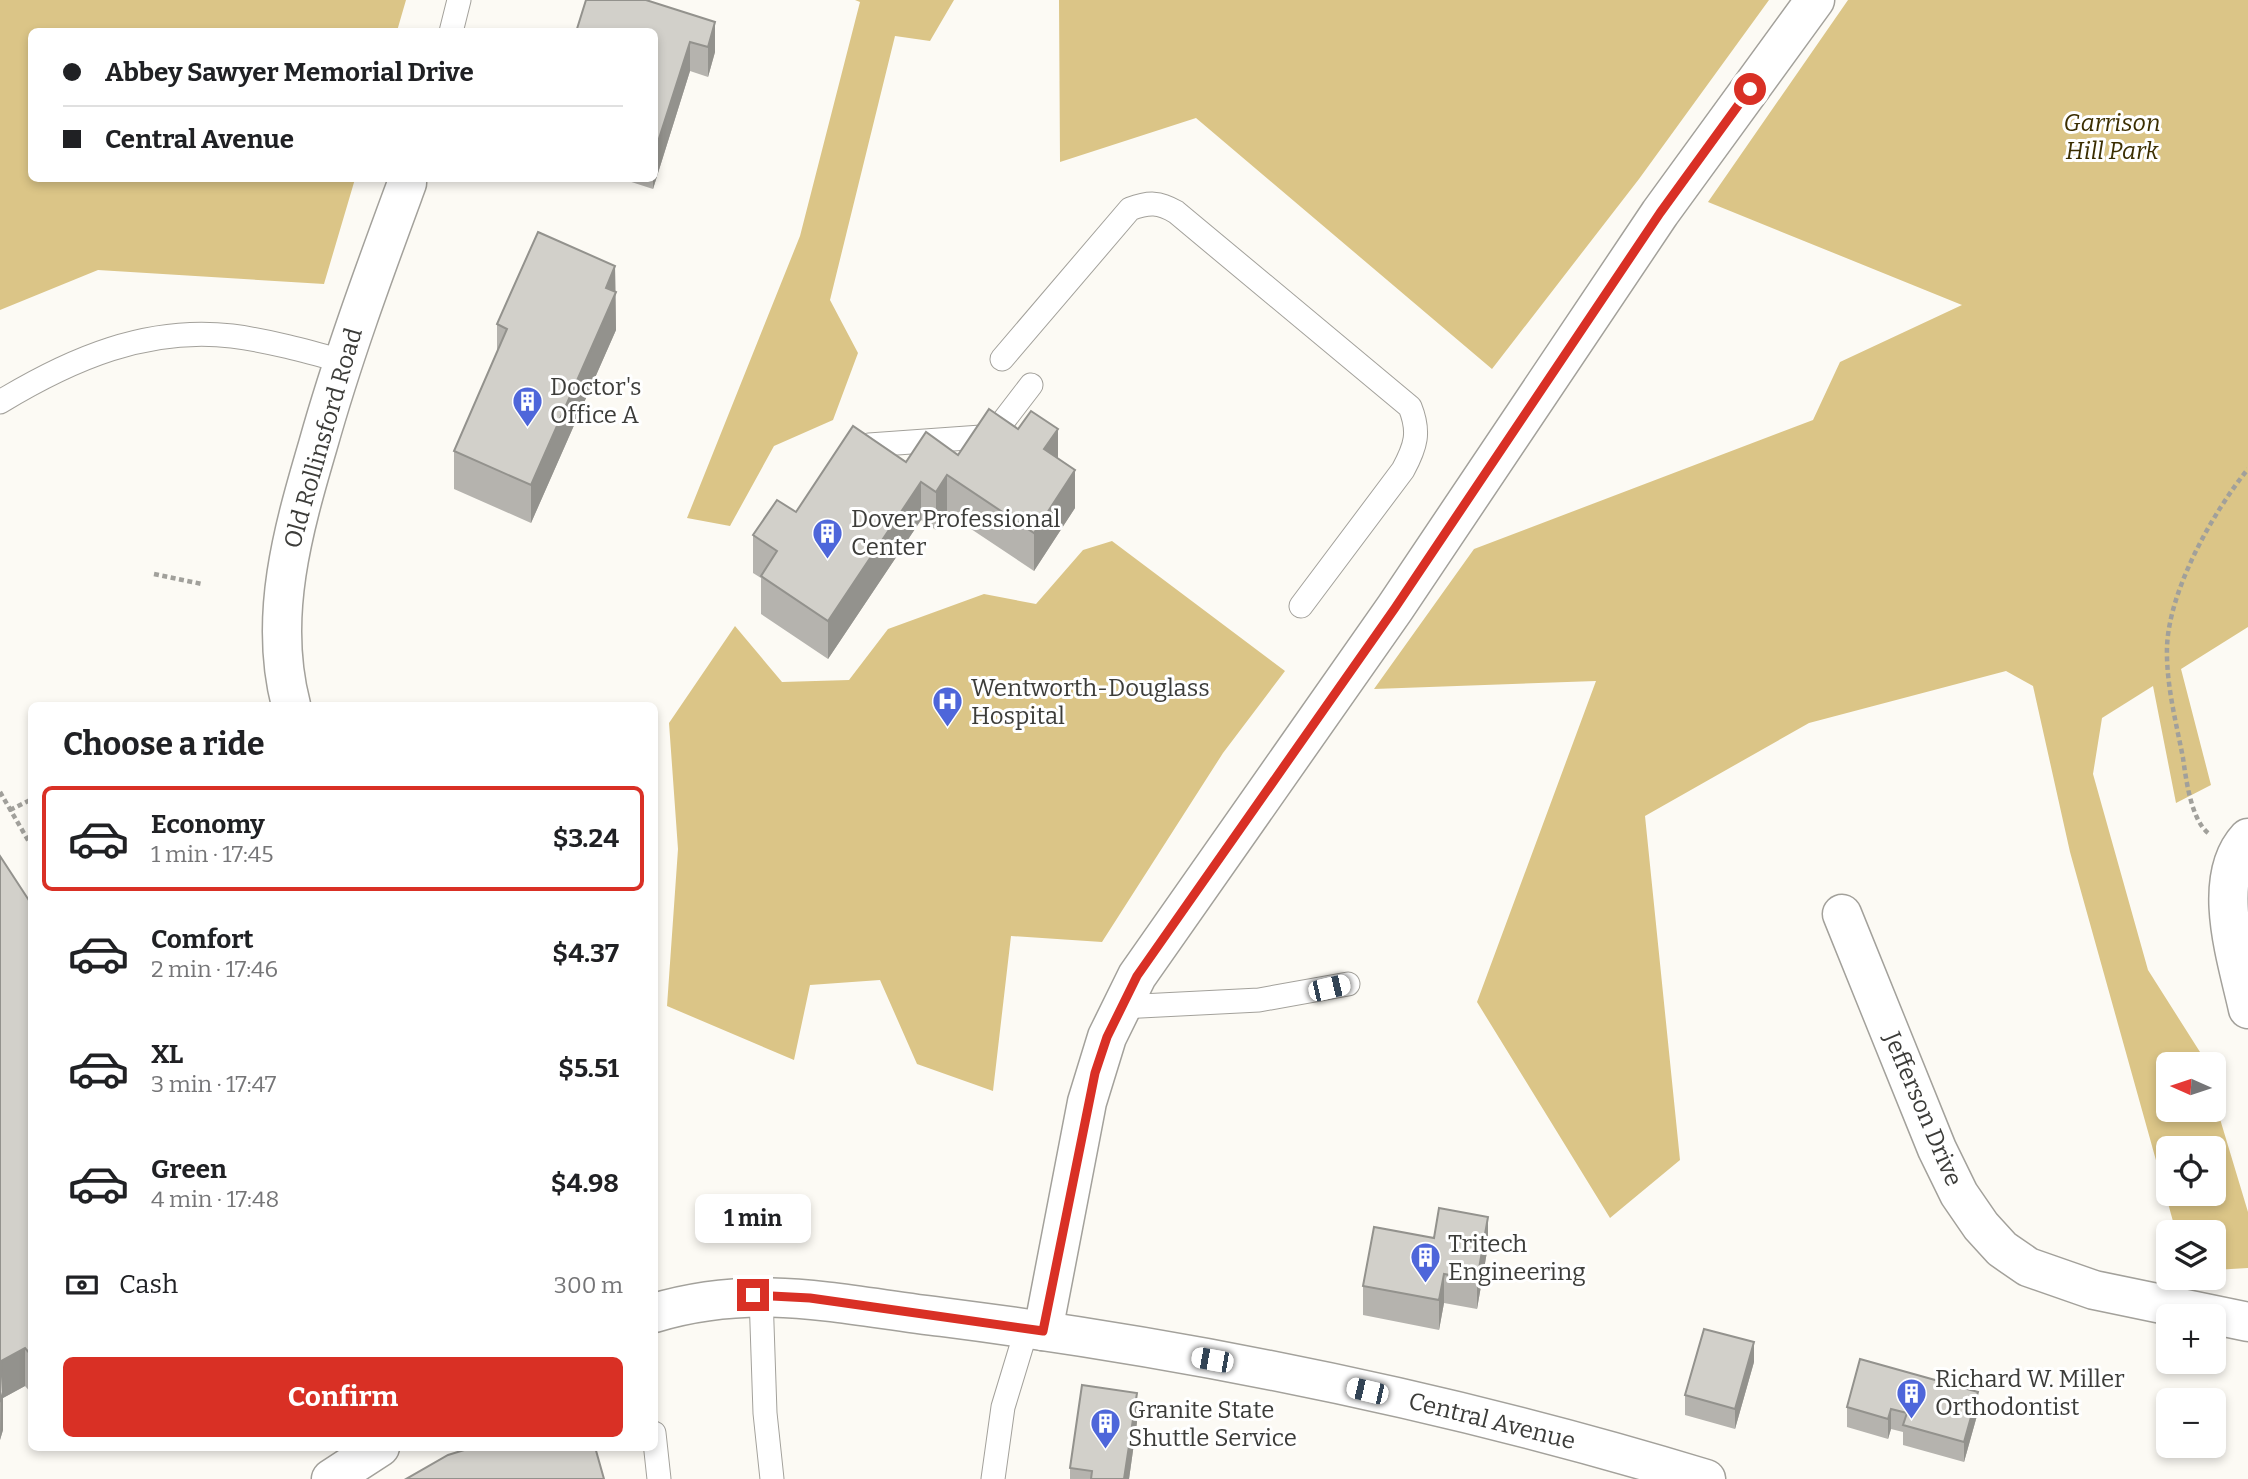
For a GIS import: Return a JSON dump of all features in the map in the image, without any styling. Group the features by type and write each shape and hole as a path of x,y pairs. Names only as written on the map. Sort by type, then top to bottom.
{"street":[{"path":"1035,1329 1087,1102 1107,1037 1161,938 1395,608 1660,213 1815,0"},
{"name":"Old Rollinsford Road","path":"290,702 280,634 284,586 301,503 342,360 408,182"},
{"path":"2244,849 2228,888 2234,945 2248,1009"},
{"name":"Jefferson Drive","path":"1842,914 1937,1149 1959,1194 1981,1226 2002,1249 2028,1268 2094,1290 2248,1322"},
{"name":"Central Avenue","path":"658,1312 761,1295 810,1298 1035,1329 1315,1379 1596,1447 1706,1479"},
{"path":"331,1479 374,1451"}],"lane":[{"path":"452,28 459,0"},
{"path":"1002,359 1130,209 1145,204 1161,204 1176,212 1410,407 1418,427 1415,448 1403,470 1301,607"},
{"path":"0,402 76,359 117,345 158,338 229,336 268,341 342,360"},
{"path":"869,446 981,437 998,428 1031,385"},
{"path":"1121,1007 1259,1000 1348,984"},
{"path":"761,1295 765,1413 772,1479"},
{"path":"992,1479 1003,1407 1035,1329"},
{"path":"656,1451 659,1479"}],"path":[{"path":"2244,849 2201,827 2186,779 2172,698 2167,646 2174,609 2197,549 2234,485 2248,468"},
{"path":"154,574 202,584"},
{"path":"0,792 28,841"},
{"path":"9,810 28,801"}],"green space":[{"path":"0,0 406,0 398,28 28,28 28,182 354,182 324,284 98,270 0,310"},
{"path":"855,0 954,0 930,41 895,36 830,300 858,353 833,420 774,446 730,526 687,518 800,236 860,2"},
{"path":"1059,0 1769,0 1639,179 1492,369 1196,118 1060,162"},
{"name":"Garrison Hill Park","path":"1848,0 2248,0 2248,627 2181,669 2211,785 2176,803 2153,686 2102,718 2093,774 2148,970 2200,1052 2156,1052 2156,1122 2221,1122 2225,1136 2156,1136 2156,1160 2070,852 2033,686 2006,671 1809,723 1645,816 1680,1160 1610,1218 1477,1002 1596,681 1374,689 1474,549 1813,420 1840,362 1962,305 1708,202"},
{"path":"1112,541 1285,671 1223,753 1102,942 1011,936 993,1091 917,1064 880,980 810,985 794,1060 667,1006 678,849 669,723 735,626 782,682 849,680 888,629 984,594 1036,604 1083,550"},
{"path":"2226,1139 2248,1212 2248,1268 2226,1269 2226,1220 2173,1220 2169,1206 2226,1206"}],"building":[{"path":"586,0 646,0 715,22 708,47 690,42 658,142 658,28 577,28"},
{"name":"Doctor's Office A","path":"538,232 615,266 606,288 616,292 531,485 454,451 507,329 497,324"},
{"path":"989,409 1018,429 1031,411 1058,429 1044,449 1075,470 1034,533 947,475 936,492 921,482 828,621 761,576 777,551 753,535 777,500 796,512 853,426 906,462 926,432 958,455"},
{"path":"0,856 28,899 28,1351 25,1348 1,1361 3,1392 0,1402"},
{"path":"1439,1208 1488,1217 1477,1280 1444,1274 1439,1300 1363,1286 1374,1227 1434,1238"},
{"path":"1704,1329 1754,1342 1735,1409 1685,1395"},
{"path":"1860,1359 1978,1392 1964,1442 1903,1425 1907,1413 1891,1409 1888,1419 1847,1407"},
{"name":"Granite State Shuttle Service","path":"1082,1385 1137,1393 1124,1479 1091,1479 1092,1471 1070,1468"},
{"path":"461,1451 596,1451 604,1479 406,1479 448,1455"}],"place":[{"name":"Doctor's Office A","path":"527,428"},
{"name":"Dover Professional Center","path":"828,560"},
{"name":"Wentworth-Douglass Hospital","path":"948,729"},
{"name":"Tritech Engineering","path":"1425,1285"},
{"name":"Richard W. Miller Orthodontist","path":"1912,1420"},
{"name":"Granite State Shuttle Service","path":"1105,1451"}],"route":[{"path":"753,1295 810,1298 1043,1331 1087,1102 1107,1037 1137,976 1224,848 1395,608 1660,213 1750,89"}]}
